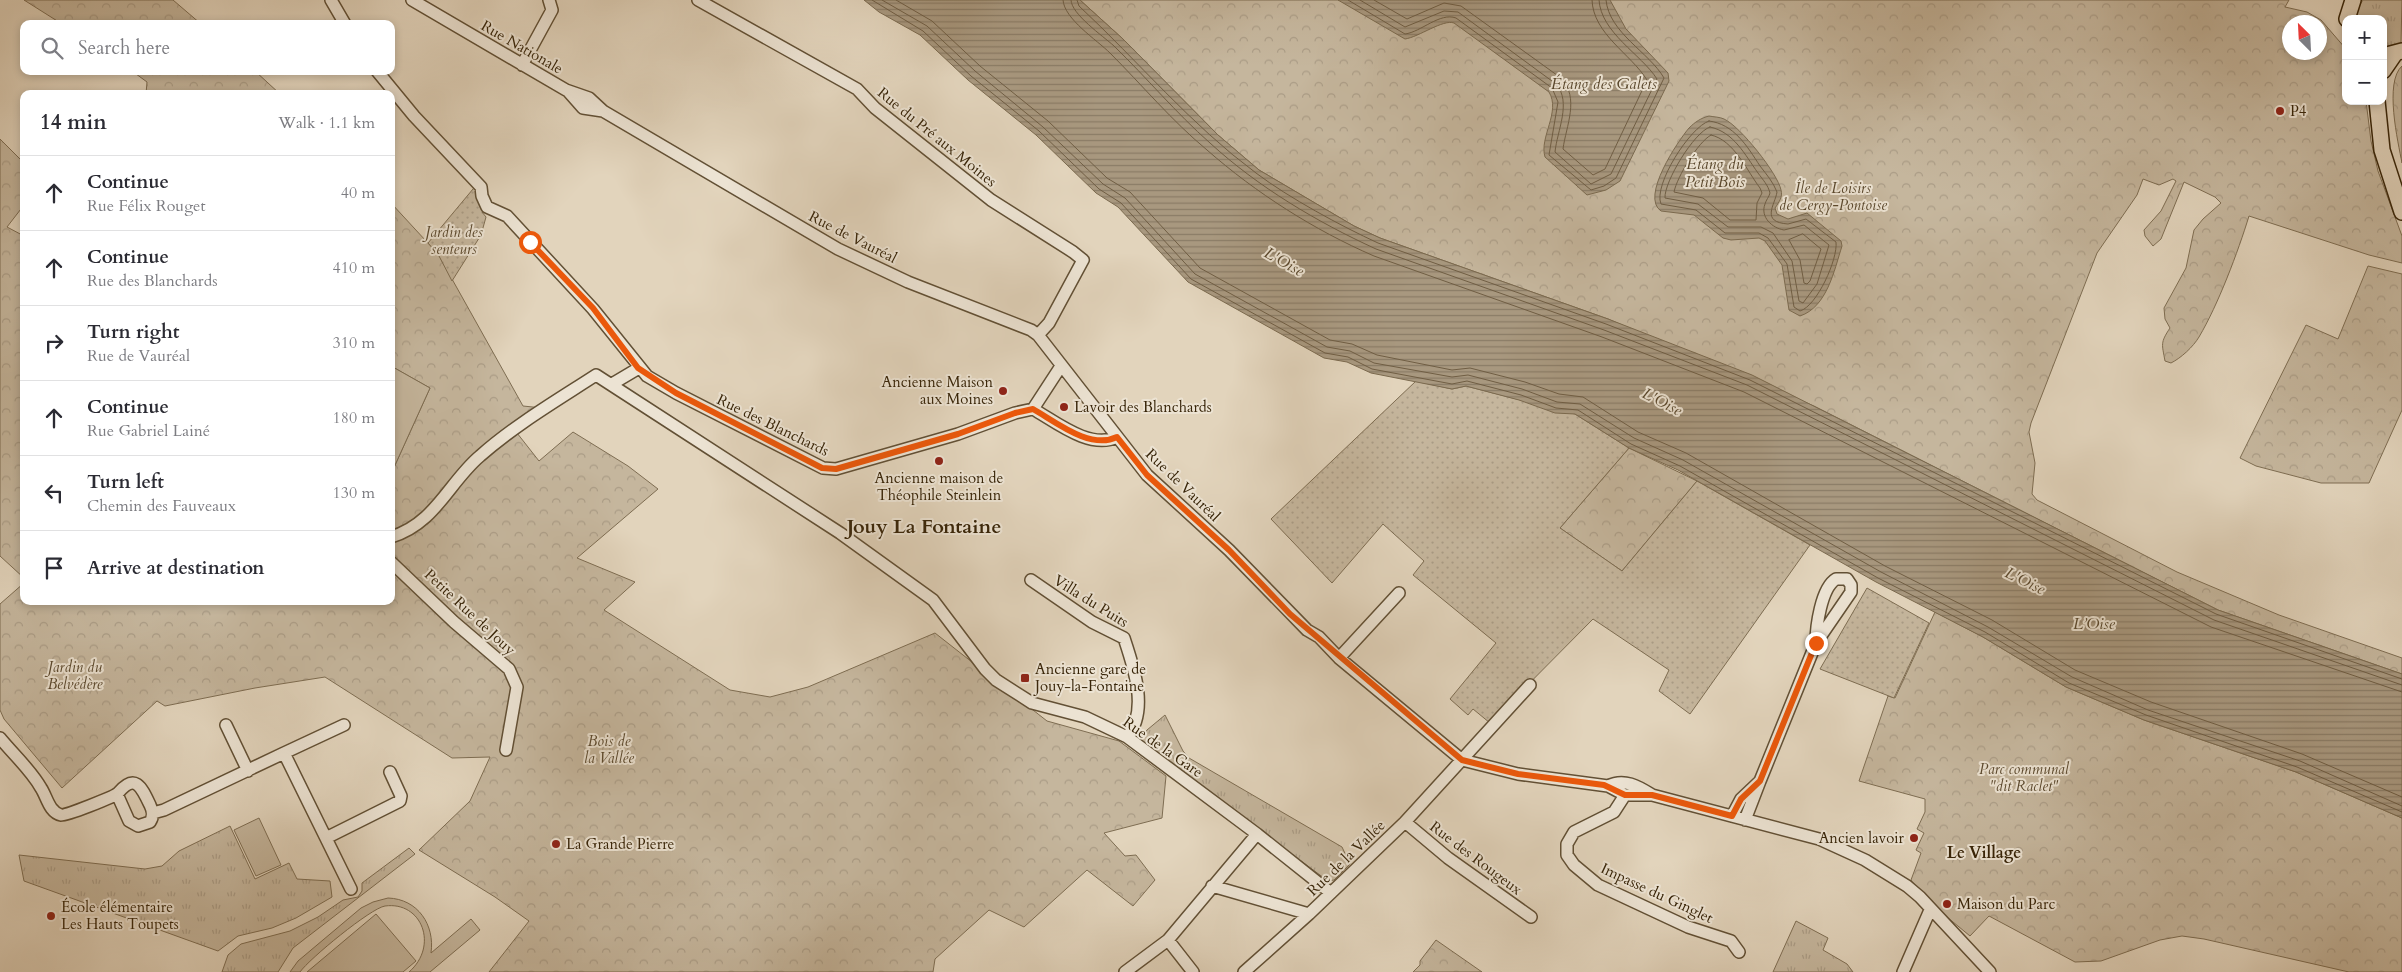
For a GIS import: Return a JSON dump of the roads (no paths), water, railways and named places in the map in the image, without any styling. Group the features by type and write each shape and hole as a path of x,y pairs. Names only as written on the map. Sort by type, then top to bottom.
{"main road":[{"path":"2348,15 2353,0"},
{"path":"2377,105 2382,150 2402,212"}],"street":[{"path":"331,0 343,20"},
{"name":"Rue Nationale","path":"412,0 566,90 583,108 603,111 687,160"},
{"path":"522,66 552,10 549,0"},
{"name":"Rue du Pré aux Moines","path":"698,0 857,89 875,108 991,200 1073,252 1082,260 1049,323 1038,335"},
{"name":"Rue des Blanchards","path":"381,75 393,90"},
{"name":"Rue des Blanchards","path":"395,92 414,116 482,187 482,196 487,207 507,216 572,285 593,308 638,368 676,393 822,468 830,469 958,434 1015,413 1033,409"},
{"name":"Rue de Vauréal","path":"687,160 838,249 908,282 1026,328 1038,335 1147,475 1229,550 1307,630 1327,644 1339,658 1462,760"},
{"path":"1061,366 1033,409 1096,441 1111,440 1117,437"},
{"path":"612,384 638,368"},
{"name":"Rue de la Gare","path":"395,536 418,523 440,503 478,457 500,439 596,375 840,533 933,600 985,669 996,680 1032,703 1085,717 1127,737 1257,834 1331,893"},
{"name":"Petite Rue de Jouy","path":"395,566 454,622 510,669 517,687 506,750"},
{"name":"Villa du Puits","path":"1030,580 1092,622 1124,638 1133,666 1138,704 1135,726 1127,737"},
{"path":"1745,820 1816,643 1851,592 1851,585 1847,580 1836,580 1829,586 1817,621 1816,643"},
{"path":"1339,658 1399,592"},
{"name":"Rue de la Vallée","path":"1244,972 1309,914 1405,822 1530,685"},
{"path":"226,725 248,771"},
{"path":"153,813 164,810 344,725"},
{"path":"0,738 40,786 46,800 56,813 66,815 117,794 124,785 138,783 153,813"},
{"path":"284,753 351,889"},
{"path":"1462,760 1518,774 1608,786 1625,795 1652,795 1818,839 1843,848 1907,886 1990,972"},
{"path":"326,838 400,801 401,796 390,772"},
{"path":"1732,816 1741,799 1760,781"},
{"path":"1608,786 1623,782 1634,784 1652,795"},
{"path":"117,794 127,817 135,825 148,824 153,813"},
{"name":"Impasse du Ginglet","path":"1625,795 1614,812 1574,832 1569,838 1566,849 1570,860 1598,885 1688,927 1731,941 1739,952"},
{"name":"Rue des Rougeux","path":"1405,822 1448,858 1531,917"},
{"path":"1125,972 1168,940 1257,834"},
{"path":"1212,886 1309,914"},
{"path":"1903,972 1930,910"},
{"path":"1168,940 1193,972"}],"water":[{"name":"L’Oise","path":"864,0 1080,0 1123,39 1218,135 1259,170 1354,226 1380,238 1608,319 1752,375 2218,610 2402,674 2402,818 2296,772 2144,720 2066,687 1983,637 1876,582 1678,470 1629,448 1575,414 1555,413 1519,400 1466,386 1452,389 1371,373 1347,362 1324,358 1188,282 1118,207 1096,193 1036,135 968,80 920,35 879,12"},
{"name":"Étang des Galets","path":"1338,0 1610,0 1626,29 1668,73 1669,81 1620,181 1606,190 1587,195 1545,157 1545,141 1553,108 1549,92 1454,23 1449,22 1405,39"},
{"name":"Étang du Petit Bois","path":"1709,116 1722,118 1731,123 1766,162 1781,190 1781,197 1775,208 1777,214 1788,219 1807,213 1841,241 1842,246 1828,287 1817,305 1800,316 1789,310 1782,265 1765,241 1759,238 1731,240 1723,238 1694,215 1661,211 1656,204 1655,194 1658,182 1677,144 1689,128 1698,120"}],"place":[{"name":"P4","path":"2280,111"},
{"name":"Ancienne Maison aux Moines","path":"1003,391"},
{"name":"Lavoir des Blanchards","path":"1064,407"},
{"name":"Ancienne maison de Théophile Steinlein","path":"939,461"},
{"name":"Ancienne gare de Jouy-la-Fontaine","path":"1025,678"},
{"name":"Ancien lavoir","path":"1914,838"},
{"name":"La Grande Pierre","path":"556,844"},
{"name":"Maison du Parc","path":"1947,904"},
{"name":"École élémentaire Les Hauts Toupets","path":"51,916"}],"district":[{"name":"Jouy La Fontaine","path":"924,526"},
{"name":"Le Village","path":"1984,853"}],"park label":[{"name":"Île de Loisirs de Cergy-Pontoise","path":"1833,196"},
{"name":"Jardin des senteurs","path":"454,240"},
{"name":"Jardin du Belvédère","path":"75,676"},
{"name":"Bois de la Vallée","path":"609,750"},
{"name":"Parc communal \"dit Raclet\"","path":"2024,778"}],"water label":[{"name":"L'Oise","path":"1284,262"},
{"name":"L'Oise","path":"1662,402"},
{"name":"L'Oise","path":"2025,581"}]}
